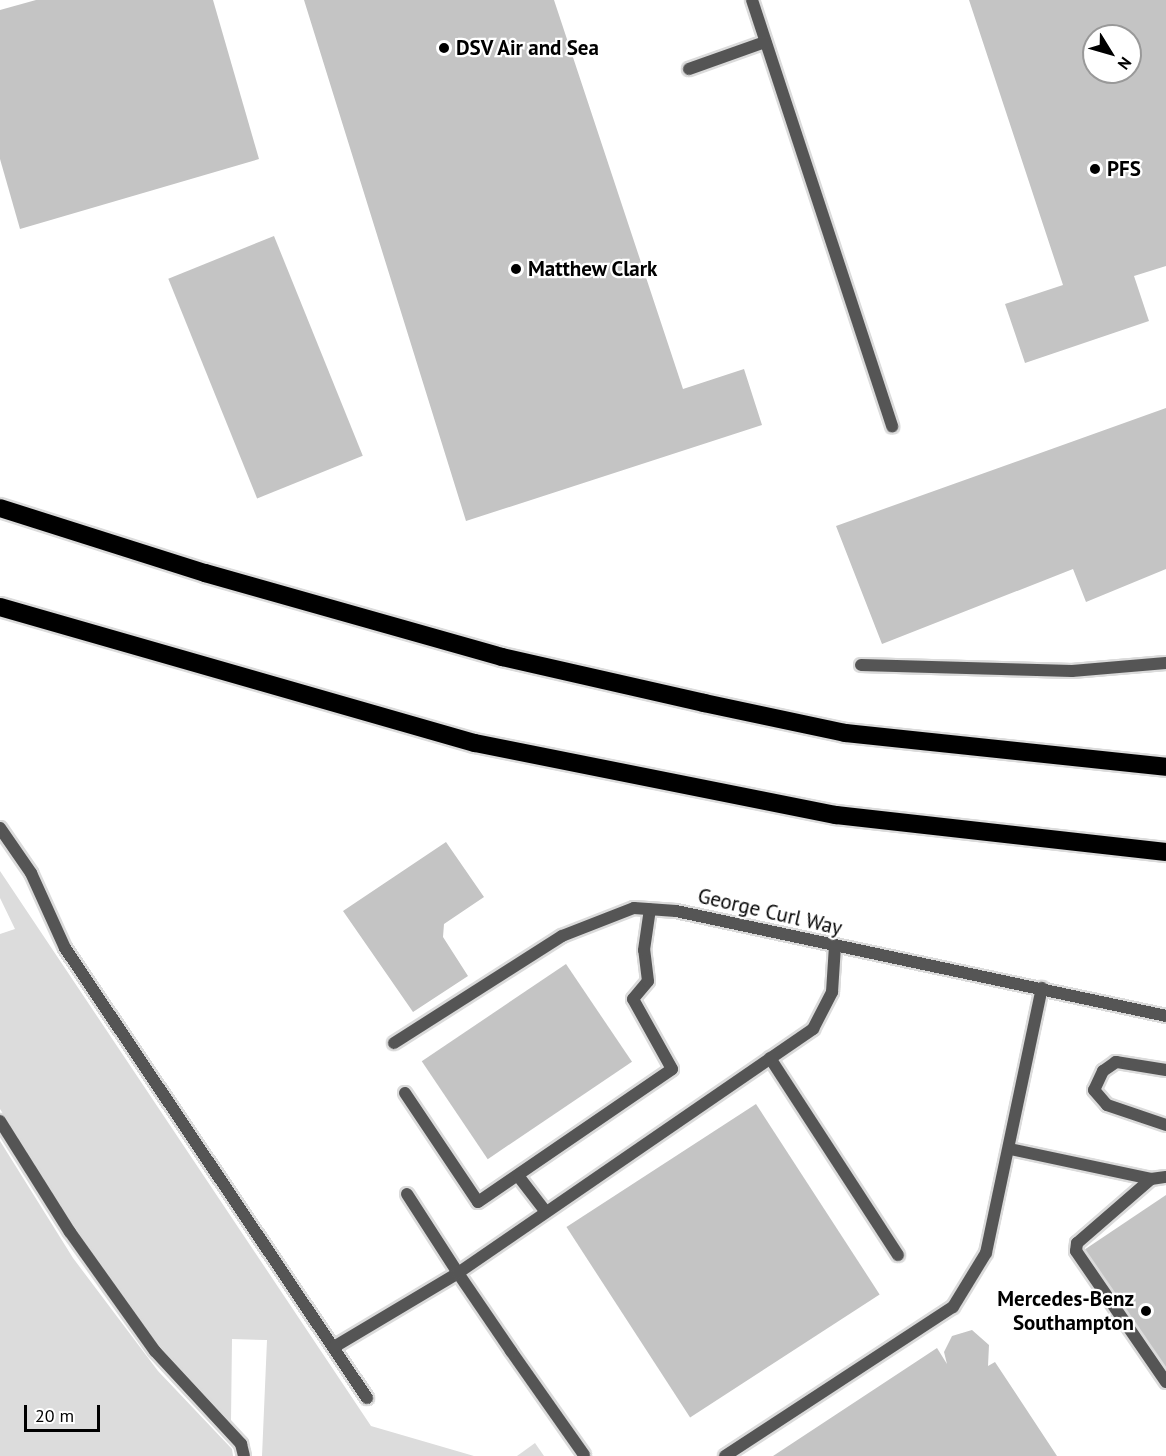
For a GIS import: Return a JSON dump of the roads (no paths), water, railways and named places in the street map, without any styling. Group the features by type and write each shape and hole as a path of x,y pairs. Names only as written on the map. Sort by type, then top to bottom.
{"highway":[{"path":"0,508 205,573 502,657 704,703 845,733 1166,767"},
{"path":"0,608 475,743 836,815 1160,851"}],"street":[{"path":"752,0 892,427"},
{"path":"689,69 765,42"},
{"path":"861,665 1072,671 1166,663"},
{"path":"0,828 31,873 65,948 367,1398"},
{"name":"George Curl Way","path":"394,1043 562,936 634,908 676,911 1166,1016"},
{"path":"405,1093 478,1202 519,1178 672,1069 633,999 648,981 644,950 650,909"},
{"path":"334,1347 458,1273 813,1029 832,992 835,946"},
{"path":"725,1456 953,1307 986,1253 1010,1149 1042,988"},
{"path":"770,1058 898,1255"},
{"path":"1166,1070 1116,1062 1103,1071 1094,1090 1107,1105 1166,1125"},
{"path":"0,1121 70,1232 155,1351 241,1444 244,1456"},
{"path":"1010,1149 1151,1179 1166,1177"},
{"path":"519,1178 546,1212"},
{"path":"1151,1179 1077,1243 1077,1251 1166,1382"},
{"path":"407,1194 458,1273 584,1455"}],"place":[{"name":"DSV Air and Sea","path":"444,48"},
{"name":"PFS","path":"1095,169"},
{"name":"Matthew Clark","path":"516,269"},
{"name":"Mercedes-Benz Southampton","path":"1146,1311"}]}
